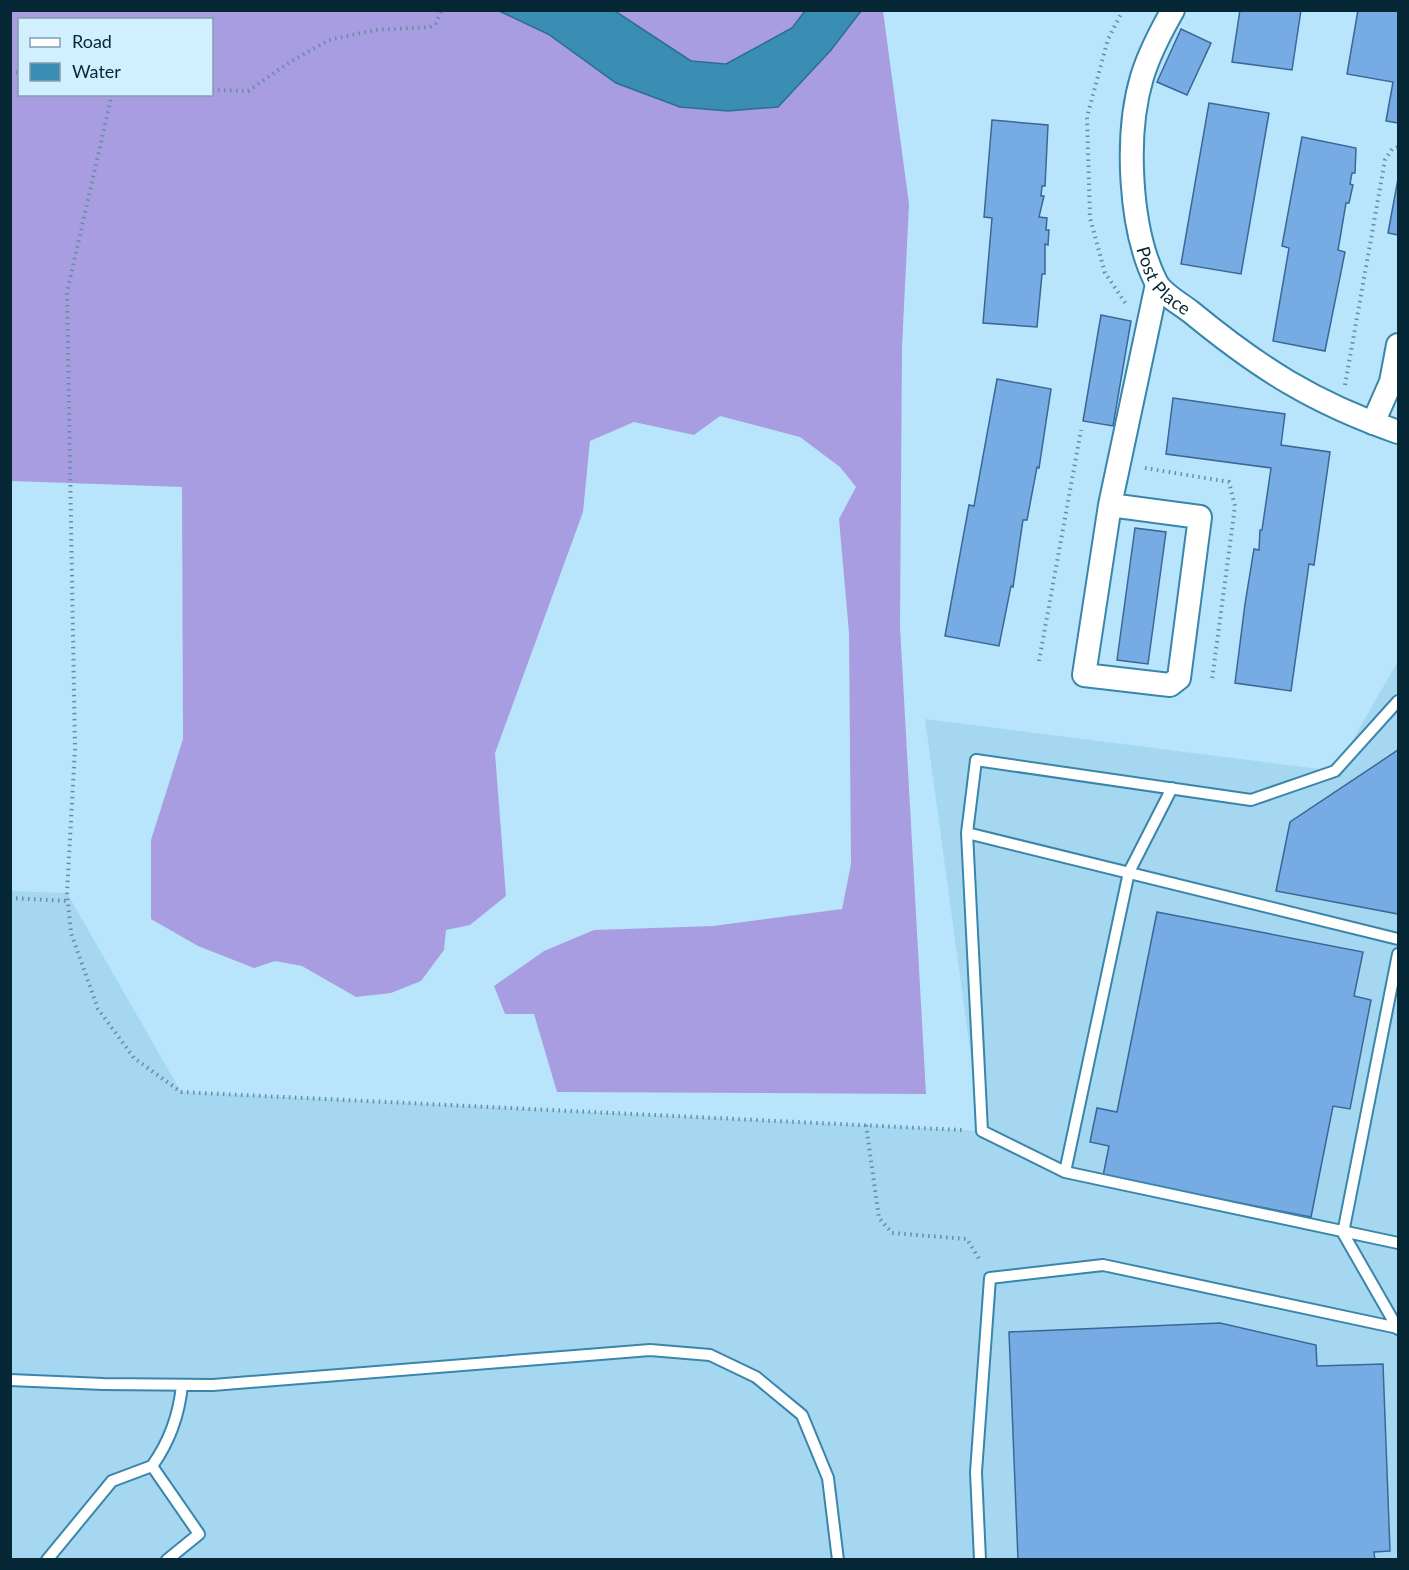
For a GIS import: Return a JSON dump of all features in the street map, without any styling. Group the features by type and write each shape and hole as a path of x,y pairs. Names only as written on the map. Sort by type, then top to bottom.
{"street":[{"name":"Post Place","path":"1173,10 1142,78 1132,155 1133,192 1143,243 1157,284 1277,377 1341,409 1398,432"},
{"path":"1110,504 1200,517 1179,678 1170,685 1084,675 1110,504 1157,284"},
{"path":"1373,423 1391,382 1398,345"}],"lane":[{"path":"1398,701 1335,771 1251,800 976,760 967,833 982,1131 1065,1172 1398,1243"},
{"path":"1065,1172 1129,872 1172,788"},
{"path":"967,833 1398,939"},
{"path":"1398,954 1343,1233 1398,1328"},
{"path":"980,1560 976,1472 990,1278 1103,1265 1398,1328"},
{"path":"10,1380 213,1385 650,1350 710,1355 756,1377 802,1415 828,1478 838,1560"},
{"path":"47,1560 112,1481 152,1466 167,1446 180,1405 182,1385"},
{"path":"152,1466 200,1534 167,1560"}],"path":[{"path":"213,90 248,91 290,62 329,40 375,30 430,27 436,23 442,10"},
{"path":"1123,10 1108,39 1087,117 1090,218 1105,273 1128,306"},
{"path":"112,96 67,292 75,749 68,901 71,933 98,1009 134,1058 181,1092 982,1131"},
{"path":"1341,409 1385,160 1392,149 1398,147"},
{"path":"1039,661 1081,430"},
{"path":"10,898 68,901"},
{"path":"866,1125 879,1218 892,1233 967,1239 990,1278"}],"shaded area":[{"path":"11,11 883,11 909,204 902,347 900,627 926,1094 557,1092 534,1014 505,1014 494,986 544,951 594,930 713,926 842,909 851,864 849,633 839,519 856,487 840,467 800,437 720,416 694,435 634,422 590,441 583,512 495,753 506,896 470,925 446,930 444,950 421,981 391,993 356,997 302,966 275,961 254,968 198,946 151,919 151,840 183,739 182,487 11,481"},
{"path":"1398,661 1398,1559 11,1560 11,891 67,893 181,1092 981,1131 925,719 1335,771"}],"water":[{"path":"499,11 615,11 691,61 726,64 792,28 805,11 861,11 831,50 778,107 728,111 680,107 616,83 548,34"}],"building":[{"path":"1240,10 1301,10 1292,70 1232,62"},
{"path":"1358,10 1398,10 1398,123 1386,121 1393,82 1347,74"},
{"path":"1181,29 1211,43 1187,95 1157,82"},
{"path":"1209,103 1269,113 1241,274 1181,264"},
{"path":"992,120 1048,125 1045,186 1042,186 1041,196 1044,196 1039,217 1047,218 1046,230 1049,230 1048,245 1045,244 1045,274 1042,274 1037,327 983,323 992,218 984,217"},
{"path":"1302,137 1356,148 1355,173 1352,173 1350,184 1353,185 1349,203 1346,203 1338,250 1345,252 1325,351 1273,341 1289,248 1282,246"},
{"path":"1398,179 1398,235 1388,233"},
{"path":"1101,315 1131,321 1113,426 1083,421"},
{"path":"997,379 1051,389 1039,468 1037,467 1027,520 1023,520 1013,587 1011,586 999,646 945,636 969,505 974,506"},
{"path":"1173,398 1285,414 1281,445 1330,452 1314,565 1309,564 1291,691 1235,683 1254,549 1259,550 1260,530 1262,530 1271,468 1166,454"},
{"path":"1135,528 1166,532 1148,664 1117,660"},
{"path":"1398,750 1398,914 1276,891 1290,822"},
{"path":"1157,912 1363,952 1354,996 1371,1000 1350,1109 1333,1106 1311,1217 1103,1176 1109,1146 1090,1142 1097,1108 1117,1112"},
{"path":"1220,1323 1316,1345 1317,1366 1383,1364 1390,1551 1374,1552 1375,1560 1018,1560 1009,1332"}]}
